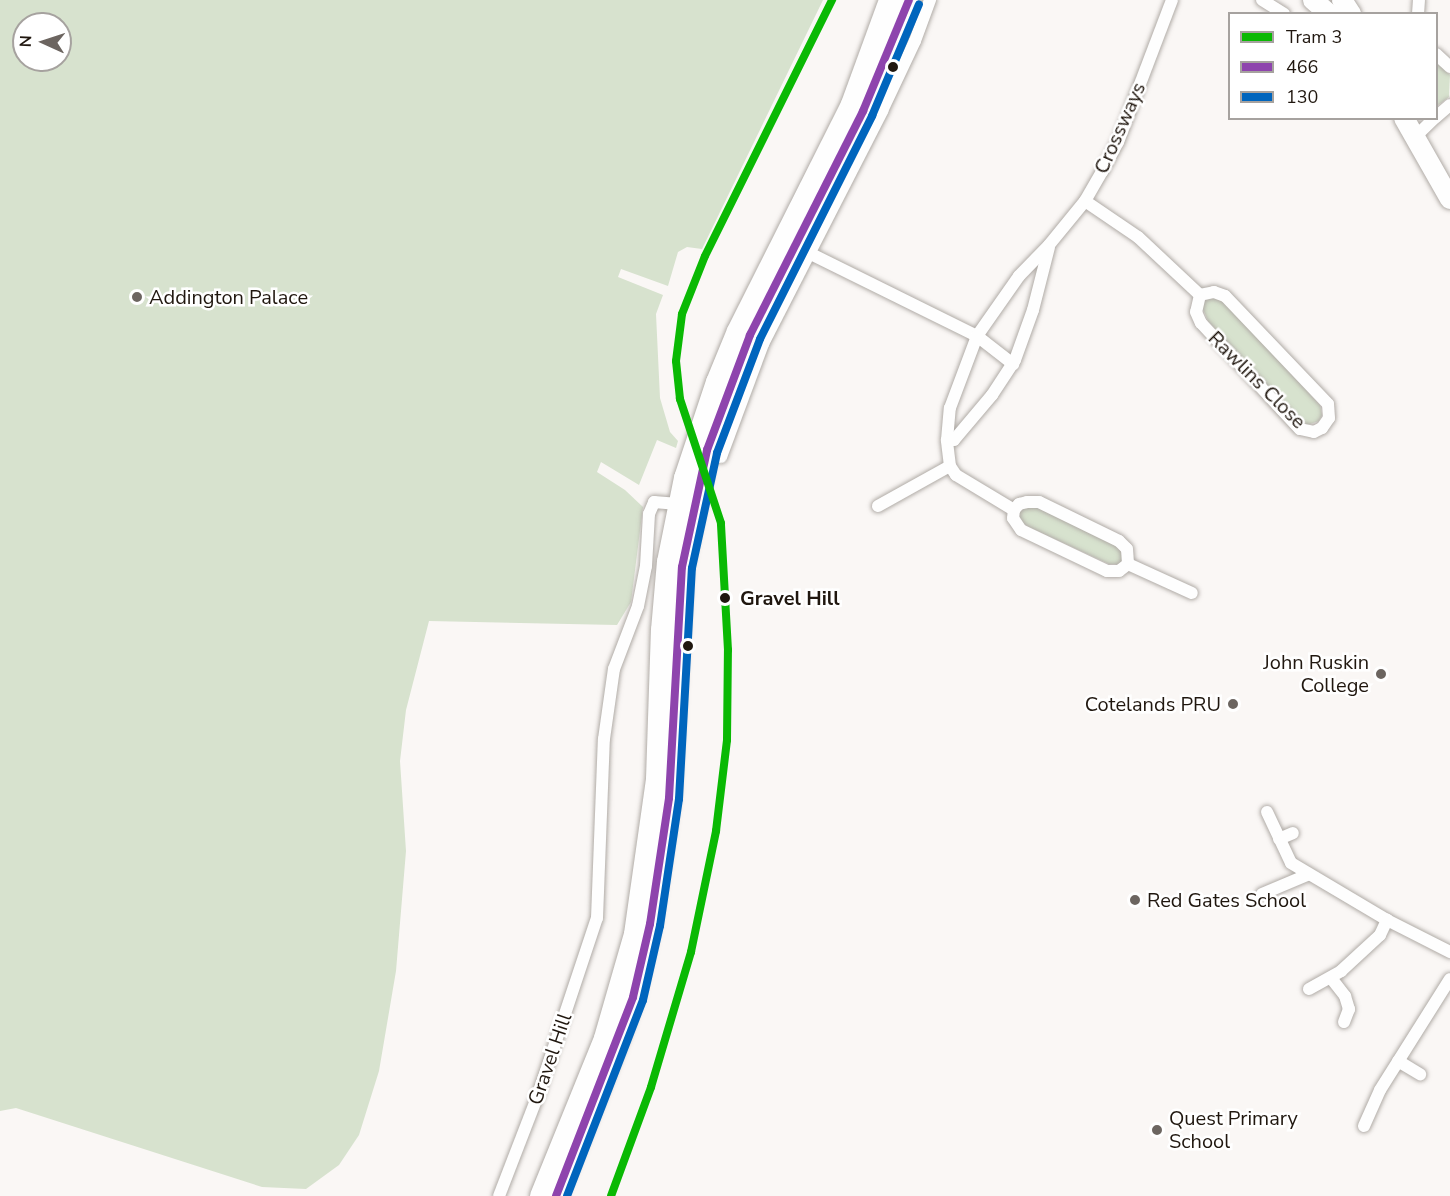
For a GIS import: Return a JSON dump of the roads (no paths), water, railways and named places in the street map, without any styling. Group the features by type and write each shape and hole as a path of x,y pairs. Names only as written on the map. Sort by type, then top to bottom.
{"main road":[{"name":"Gravel Hill","path":"540,1196 604,1038 625,970 636,923 656,779 668,502 694,446 737,331 851,104 889,0"},
{"path":"556,1196 633,997 650,924 670,788 682,567 700,476 730,406 750,335 863,111 909,0"},
{"path":"1313,0 1343,6"},
{"path":"1405,120 1450,199"}],"street":[{"path":"721,457 730,406 891,92 930,0"},
{"name":"Crossways","path":"950,466 947,440 950,408 977,336 1019,276 1049,246 1085,201 1118,142 1172,0"},
{"path":"1262,0 1281,12"},
{"path":"1438,55 1450,67"},
{"path":"1438,116 1450,105"},
{"path":"1415,137 1434,120"},
{"path":"1085,201 1138,237 1200,295"},
{"name":"Crossways","path":"947,440 954,440 993,394 1013,364 1033,310 1049,246"},
{"path":"809,253 977,336 1013,364"},
{"name":"Rawlins Close","path":"1214,292 1225,296 1328,404 1329,418 1322,428 1314,432 1300,429 1201,323 1197,312 1200,295 1214,292"},
{"path":"878,506 950,466 956,475 1014,510"},
{"name":"Gravel Hill","path":"499,1196 538,1095 597,918 604,739 614,669 638,606 646,566 649,514 654,502 668,502"},
{"path":"1039,502 1119,541 1127,549 1128,564 1124,569 1112,572 1096,566 1021,530 1013,518 1014,510 1018,504 1039,502"},
{"path":"1128,564 1192,592"},
{"path":"1267,812 1291,862 1307,874 1387,920 1450,952"},
{"path":"1279,839 1293,833"},
{"path":"1262,894 1307,874"},
{"path":"1309,989 1331,978 1380,935 1387,920"},
{"path":"1331,978 1345,996 1348,1009 1344,1022"},
{"path":"1364,1126 1380,1090 1450,978"},
{"path":"1398,1061 1420,1074"}],"tram line":[{"name":"3","path":"611,1196 651,1087 691,952 716,831 727,740 728,650 721,523 680,399 676,361 682,314 705,256 832,0"}],"place":[{"name":"Addington Palace","path":"137,297"},
{"name":"Gravel Hill","path":"725,598"},
{"name":"John Ruskin College","path":"1381,674"},
{"name":"Cotelands PRU","path":"1233,704"},
{"name":"Red Gates School","path":"1135,900"},
{"name":"Quest Primary School","path":"1157,1130"}]}
